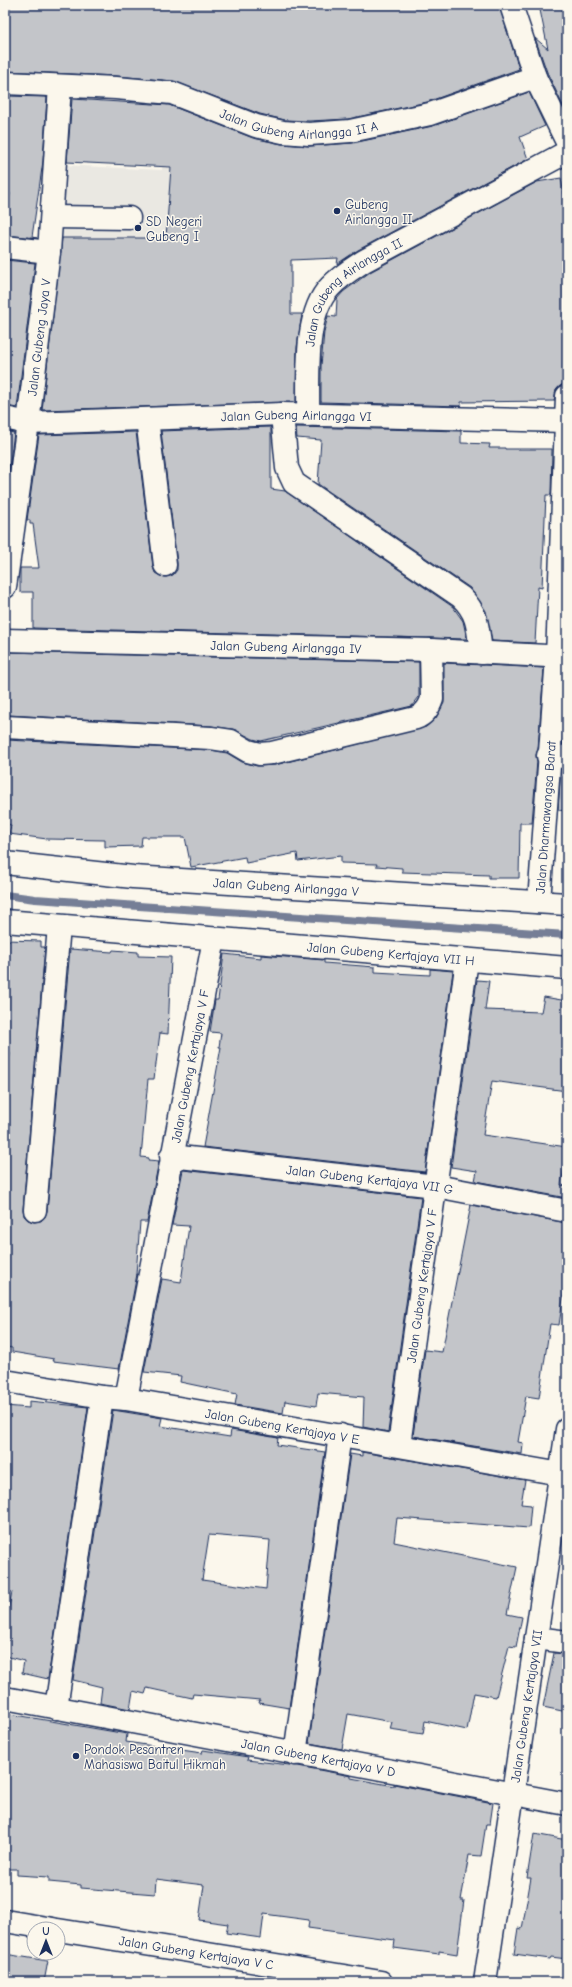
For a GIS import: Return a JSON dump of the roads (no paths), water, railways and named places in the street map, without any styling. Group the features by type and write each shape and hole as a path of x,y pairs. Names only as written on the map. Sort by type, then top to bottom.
{"street":[{"path":"511,5 535,77 567,142"},
{"name":"Jalan Gubeng Airlangga II A","path":"5,83 116,88 172,93 256,126 283,132 315,134 350,131 430,114 535,77"},
{"name":"Jalan Gubeng Jaya V","path":"5,587 28,423 49,252 60,86"},
{"name":"Jalan Gubeng Airlangga II","path":"308,415 313,318 316,308 329,288 343,275 364,261 567,152"},
{"path":"52,217 129,218"},
{"path":"5,247 49,252"},
{"name":"Jalan Dharmawangsa Barat","path":"538,902 558,757 562,657 565,422 567,396"},
{"path":"282,414 287,468 289,476 294,483 461,597 469,604 477,619 481,653"},
{"name":"Jalan Gubeng Airlangga VI","path":"5,418 28,423 282,414 565,422"},
{"path":"147,419 165,565"},
{"name":"Jalan Gubeng Airlangga IV","path":"5,640 431,650 562,657"},
{"path":"5,727 211,738 231,741 248,751 260,754 272,753 416,718 423,714 430,705 432,699 431,650"},
{"name":"Jalan Gubeng Airlangga V","path":"5,863 133,877 567,904"},
{"path":"5,921 214,940"},
{"path":"35,1210 59,926"},
{"name":"Jalan Gubeng Kertajaya VII H","path":"214,940 567,968"},
{"name":"Jalan Gubeng Kertajaya V F","path":"126,1399 171,1156 214,940"},
{"name":"Jalan Gubeng Kertajaya V F","path":"399,1445 467,960"},
{"name":"Jalan Gubeng Kertajaya VII G","path":"171,1156 436,1186 567,1211"},
{"name":"Jalan Gubeng Kertajaya V E","path":"5,1382 102,1397 126,1399 564,1474"},
{"path":"56,1708 102,1397"},
{"name":"Jalan Gubeng Kertajaya VII","path":"485,1982 514,1795 536,1638 564,1474 567,1429"},
{"path":"295,1754 340,1435"},
{"path":"536,1638 567,1642"},
{"name":"Jalan Gubeng Kertajaya V D","path":"5,1698 295,1754 567,1804"},
{"path":"5,1921 26,1924"},
{"name":"Jalan Gubeng Kertajaya V C","path":"66,1931 381,1982"}],"waterway":[{"path":"5,895 35,899 567,935"}],"place":[{"name":"Gubeng Airlangga II","path":"337,211"},
{"name":"SD Negeri Gubeng I","path":"138,228"},
{"name":"Pondok Pesantren Mahasiswa Baitul Hikmah","path":"76,1756"}]}
